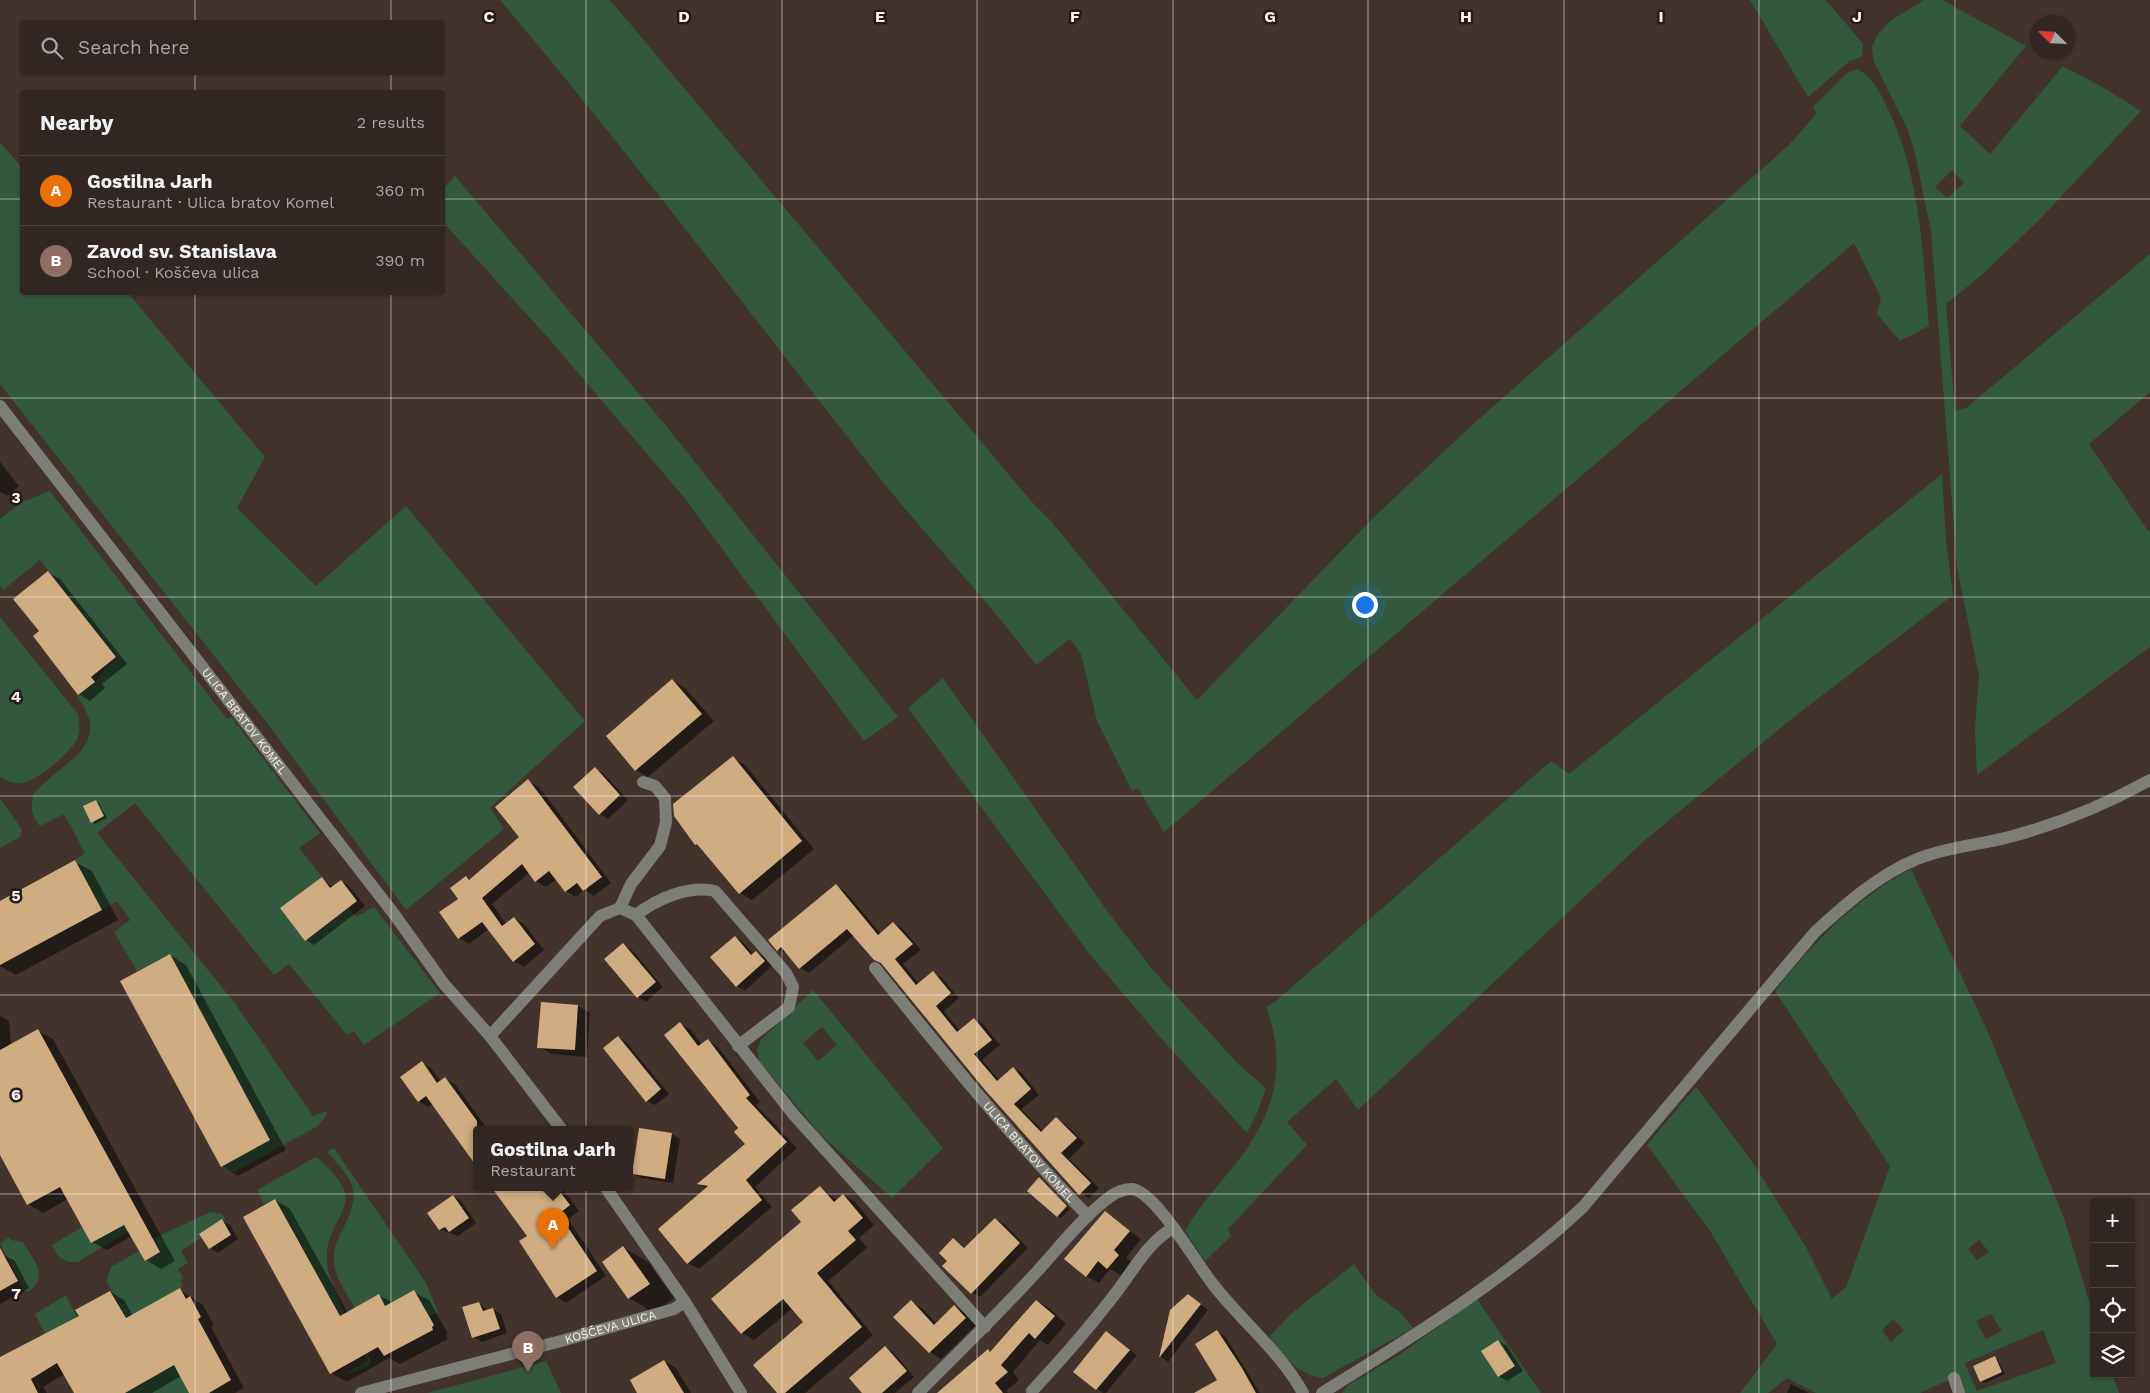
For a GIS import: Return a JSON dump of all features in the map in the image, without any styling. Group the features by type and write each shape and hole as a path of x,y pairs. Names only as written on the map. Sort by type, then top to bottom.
{"street":[{"name":"ULICA BRATOV KOMEL","path":"0,406 394,914 444,984 490,1036 559,1126"},
{"path":"1322,1393 1393,1350 1447,1313 1560,1229 1583,1208 1815,932 1850,900 1886,874 1917,859 1945,850 2048,827 2098,807 2150,780"},
{"path":"490,1036 600,916 620,908 631,884 660,846 666,822 665,798 655,786 643,782"},
{"path":"636,915 649,905 674,895 702,888 715,891 786,973 793,987 789,1007 738,1046"},
{"path":"620,908 636,915 794,1115 985,1327"},
{"name":"ULICA BRATOV KOMEL","path":"875,968 974,1092 1038,1165 1088,1216"},
{"path":"918,1393 985,1327 1088,1216 1112,1195 1119,1191 1133,1189 1146,1195 1173,1228 1212,1284 1276,1354 1294,1376 1303,1393"},
{"path":"608,1191 684,1302 741,1393"},
{"path":"1032,1391 1064,1356 1115,1294 1149,1248 1162,1234 1173,1228"},
{"name":"KOŠČEVA ULICA","path":"360,1393 561,1341 674,1309 684,1302"},
{"path":"1954,1378 1960,1393"}],"green space":[{"path":"500,0 610,0 1031,501 1050,520 1197,700 1372,519 1471,426 1789,145 1817,113 1813,107 1846,74 1857,69 1871,79 1880,93 1897,130 1906,157 1918,212 1929,326 1900,341 1877,314 1881,298 1854,243 1164,832 1138,788 1132,791 1097,721 1081,654 1070,639 1036,665 999,618 882,481 645,178"},
{"path":"1750,0 1826,0 1863,44 1862,57 1850,61 1808,97"},
{"path":"1924,0 1942,0 2026,46 1960,126 1990,154 2063,66 2141,111 2042,217 1983,274 1946,304 1955,411 1966,408 2150,254 2150,392 2089,444 2150,534 2150,647 1977,775 1975,727 1979,676 1957,567 1931,231 1914,149 1907,128 1874,62 1872,47 1878,34 1891,20","holes":["1952,170 1964,183 1947,198 1935,187"]},
{"path":"0,142 20,166 20,295 130,295 265,457 237,508 316,586 406,506 585,721 490,808 504,829 406,910 267,723 0,384"},
{"path":"455,176 663,422 898,717 864,741 683,496 550,340 445,224 445,187"},
{"path":"1942,474 1946,541 1953,595 1790,720 1644,841 1358,1110 1336,1079 1287,1122 1307,1145 1228,1229 1231,1236 1205,1261 1185,1231 1211,1193 1240,1158 1262,1122 1270,1104 1276,1067 1276,1047 1266,1007 1276,1001 1551,761 1569,774"},
{"path":"50,491 227,719 231,717 320,833 299,848 322,877 281,908 305,941 349,908 356,917 374,907 440,993 364,1045 354,1031 347,1035 289,964 274,975 135,803 97,833 234,1002 313,1116 326,1111 327,1114 318,1126 234,1172 221,1167 270,1140 170,954 137,971 114,932 130,920 117,901 102,910 75,860 85,853 64,814 40,826 33,815 33,795 68,763 87,742 90,729 88,715 78,695 95,682 116,657 40,560 3,590 0,586 0,519 22,502"},
{"path":"0,617 78,714 79,731 75,743 45,772 22,783 10,782 0,777"},
{"path":"943,678 1110,915 1153,970 1238,1064 1266,1088 1258,1111 1247,1133 1159,1036 1088,952 908,708"},
{"path":"0,798 22,830 20,837 0,848"},
{"path":"1911,869 1987,1030 2064,1218 2090,1305 2090,1378 2113,1378 2119,1393 1964,1393 1957,1376 1920,1393 1816,1393 1787,1378 1768,1393 1740,1393 1777,1344 1710,1231 1647,1145 1696,1087 1751,1160 1806,1247 1832,1299 1846,1287 1890,1166 1775,991 1820,939 1872,893","holes":["1979,1240 1989,1252 1977,1260 1968,1249","1991,1314 2002,1331 1986,1339 1976,1321","1893,1319 1904,1330 1891,1342 1882,1330","2043,1330 2056,1363 1977,1391 1965,1363"]},
{"path":"813,990 943,1148 892,1198 822,1136 759,1061 757,1050 761,1040","holes":["822,1027 837,1045 818,1061 803,1043"]},
{"path":"334,1148 426,1283 438,1312 429,1317 413,1290 385,1306 379,1294 355,1308 339,1280 334,1262 336,1245 349,1216 354,1196 349,1180 327,1152"},
{"path":"316,1157 334,1174 343,1188 345,1199 343,1210 328,1245 327,1262 338,1299 371,1360 369,1366 343,1376 368,1360 357,1339 354,1341 275,1199 264,1204 257,1190"},
{"path":"210,1212 222,1214 225,1219 199,1234 201,1238 181,1251 188,1263 178,1269 183,1278 180,1280 183,1286 180,1288 173,1364 189,1393 125,1393 157,1375 106,1281 111,1267 139,1251 145,1261 160,1253 153,1239"},
{"path":"140,1216 135,1227 78,1262 68,1262 62,1259 52,1245 82,1227 91,1242"},
{"path":"10,1237 11,1240 23,1242 38,1268 38,1280 35,1286 28,1292 23,1289 0,1243"},
{"path":"1354,1264 1375,1294 1400,1312 1413,1328 1323,1378 1306,1373 1292,1364 1269,1337 1292,1313"},
{"path":"66,1295 78,1320 45,1334 35,1314"},
{"path":"1477,1299 1541,1393 1342,1393 1348,1385 1399,1355"},
{"path":"546,1361 561,1393 427,1393"}],"building":[{"path":"48,571 116,657 91,677 95,682 78,695 33,636 39,631 13,599"},
{"path":"672,679 702,714 635,771 606,736"},
{"path":"733,756 802,841 739,894 697,844 695,845 674,816 673,804"},
{"path":"595,767 620,795 599,815 573,787"},
{"path":"528,779 602,877 583,891 577,883 565,892 549,871 535,882 522,864 482,898 502,926 514,917 535,944 513,962 482,922 458,939 439,912 458,899 450,888 466,876 469,880 519,837 495,807"},
{"path":"96,800 104,816 91,823 83,806"},
{"path":"75,860 102,910 0,965 0,901"},
{"path":"322,877 330,888 341,880 357,901 305,941 280,908"},
{"path":"836,884 878,935 893,922 913,944 895,959 916,985 933,971 951,993 936,1006 957,1032 974,1018 992,1040 974,1054 997,1081 1013,1067 1031,1089 1014,1104 1041,1132 1056,1117 1077,1138 1061,1153 1091,1183 1079,1195 985,1090 881,963 874,960 847,929 799,969 781,947 777,951 768,940"},
{"path":"735,936 751,955 756,951 765,961 736,987 710,957"},
{"path":"623,943 656,982 637,998 604,959"},
{"path":"170,954 270,1140 221,1167 120,981"},
{"path":"541,1002 578,1005 575,1050 537,1048"},
{"path":"680,1022 698,1046 708,1039 750,1095 746,1098 787,1142 746,1180 762,1200 687,1264 658,1229 708,1186 697,1184 745,1144 734,1132 738,1128 664,1035"},
{"path":"38,1029 160,1252 145,1261 124,1225 91,1243 60,1187 27,1205 0,1155 0,1050"},
{"path":"618,1036 661,1089 646,1102 603,1048"},
{"path":"422,1061 437,1083 445,1077 477,1121 477,1126 473,1126 473,1161 426,1096 418,1102 400,1077"},
{"path":"639,1128 672,1133 665,1179 633,1174"},
{"path":"1039,1177 1067,1206 1057,1217 1027,1191"},
{"path":"820,1186 834,1202 843,1194 863,1218 848,1231 856,1240 817,1273 862,1327 785,1393 777,1393 753,1365 803,1322 783,1299 741,1334 711,1299 801,1222 791,1210"},
{"path":"494,1191 559,1191 570,1205 559,1214 597,1271 556,1298 519,1241 527,1236"},
{"path":"453,1195 469,1218 449,1232 445,1227 439,1230 427,1213"},
{"path":"275,1199 340,1316 379,1294 385,1306 414,1290 434,1325 432,1327 433,1330 384,1356 378,1347 330,1374 243,1217"},
{"path":"1105,1211 1130,1231 1114,1250 1119,1255 1107,1269 1098,1261 1086,1277 1064,1259"},
{"path":"995,1218 1020,1243 971,1294 942,1266 947,1261 939,1253 953,1238 964,1248"},
{"path":"222,1219 231,1235 209,1249 199,1234"},
{"path":"623,1246 650,1284 628,1299 602,1262"},
{"path":"0,1248 18,1281 0,1291"},
{"path":"180,1288 186,1299 190,1296 201,1317 198,1319 231,1380 209,1393 189,1393 174,1365 125,1393 74,1393 57,1363 31,1379 38,1393 0,1393 0,1357 79,1316 75,1310 110,1291 126,1318"},
{"path":"1188,1294 1201,1304 1159,1358 1170,1310"},
{"path":"911,1300 934,1325 954,1305 966,1318 929,1353 893,1317"},
{"path":"1036,1300 1055,1316 1035,1339 1029,1333 1001,1365 1008,1372 995,1383 1003,1393 937,1393 988,1349 990,1352"},
{"path":"479,1302 483,1311 493,1308 500,1329 472,1338 462,1307"},
{"path":"1217,1330 1256,1393 1194,1393 1217,1380 1195,1344"},
{"path":"1106,1331 1130,1350 1096,1390 1073,1372"},
{"path":"1498,1340 1515,1366 1498,1377 1481,1351"},
{"path":"885,1346 907,1371 882,1393 862,1393 849,1378"},
{"path":"1995,1356 2002,1372 1980,1382 1973,1366"},
{"path":"664,1360 684,1393 637,1393 630,1380"}],"place":[{"name":"Gostilna Jarh","path":"553,1249"},
{"name":"Zavod sv. Stanislava","path":"528,1372"}]}
